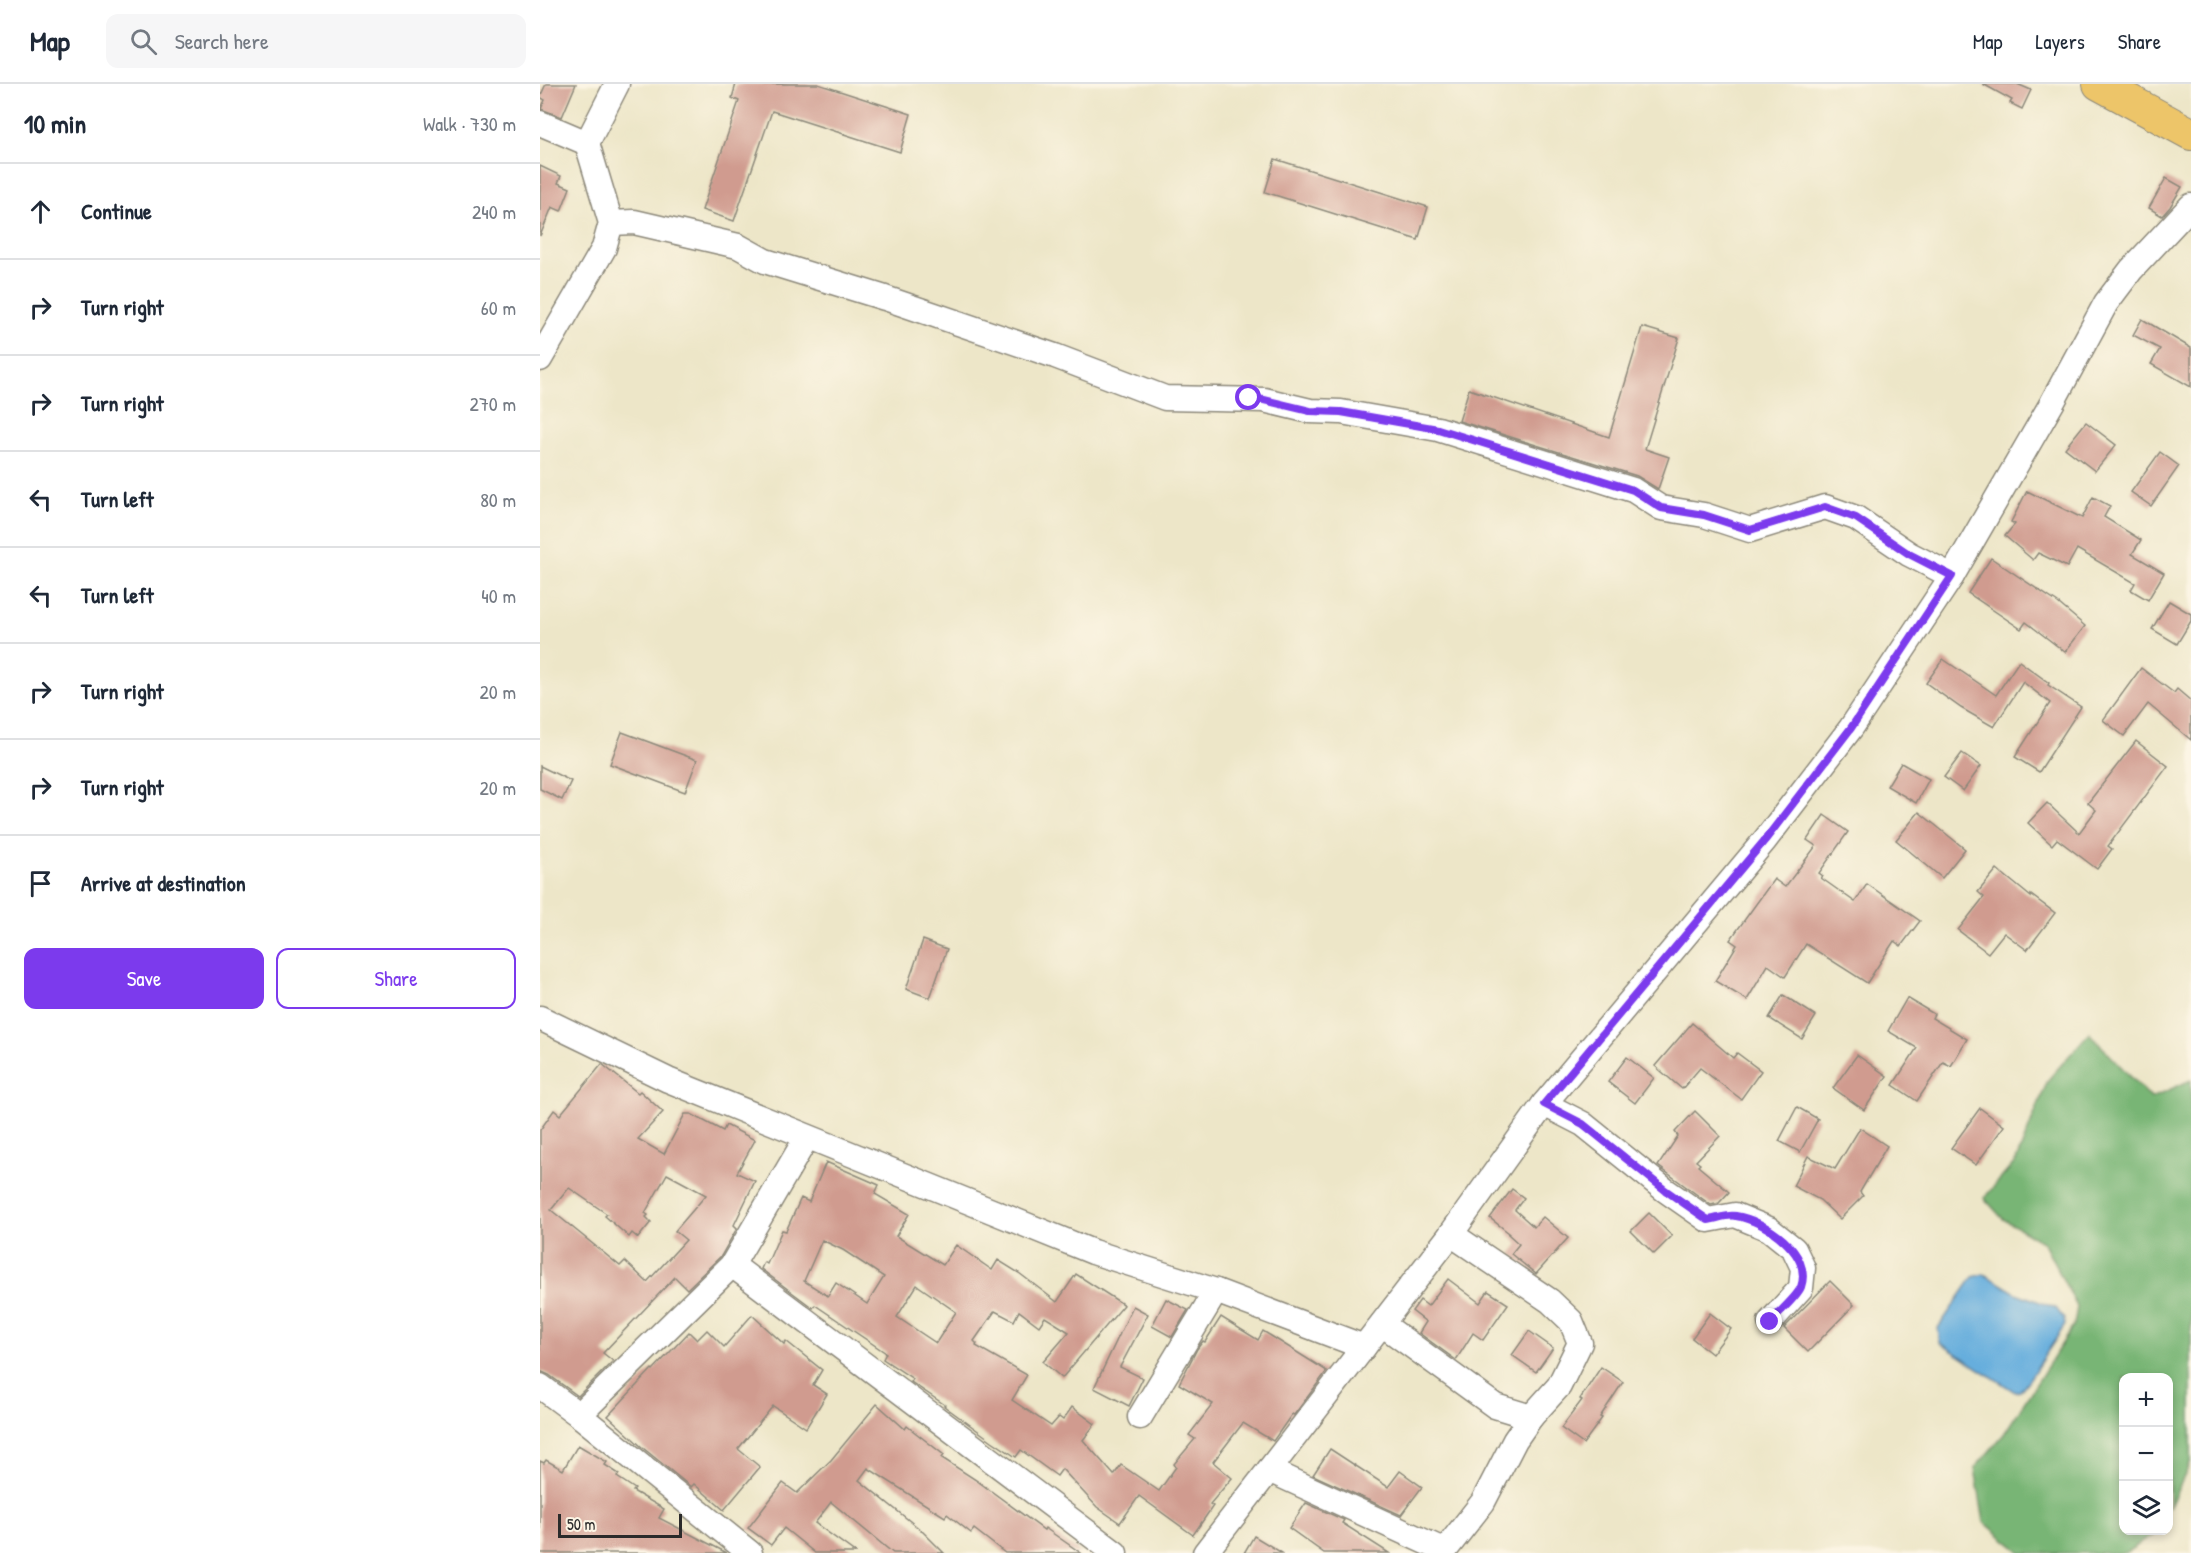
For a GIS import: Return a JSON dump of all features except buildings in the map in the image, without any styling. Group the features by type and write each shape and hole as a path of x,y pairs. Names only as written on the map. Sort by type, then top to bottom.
{"main road":[{"path":"2099,84 2191,134"}],"street":[{"path":"540,359 604,248 611,223 587,143 617,84"},
{"path":"540,123 587,143"},
{"path":"1205,1553 1451,1234 1544,1104 1779,821 1851,728 1952,576 2052,403 2106,303 2131,270 2191,206"},
{"path":"611,223 634,222 738,246 765,261 885,298 1034,349 1165,398 1264,400 1310,411 1341,412 1438,429 1633,490 1661,508 1704,515 1750,530 1825,507 1856,518 1909,554 1952,576"},
{"path":"540,1018 668,1080 1093,1252 1216,1292 1364,1347"},
{"path":"1544,1104 1583,1124 1665,1190 1708,1220 1735,1215 1769,1229 1794,1249 1803,1268 1801,1288 1770,1322"},
{"path":"579,1415 732,1265 807,1137"},
{"path":"1269,1470 1444,1552 1483,1502 1515,1440 1531,1417 1559,1386 1580,1342 1571,1321 1550,1301 1451,1234"},
{"path":"732,1265 1115,1553"},
{"path":"1140,1417 1216,1292"},
{"path":"1382,1324 1495,1406 1531,1417"},
{"path":"540,1386 750,1553"}],"green space":[{"path":"2089,1033 2151,1098 2191,1080 2191,1462 2173,1500 2173,1373 2119,1373 2119,1535 2154,1535 2125,1553 2022,1553 1984,1522 1975,1468 2004,1434 2074,1325 2077,1307 2044,1243 2003,1219 1984,1198 2016,1161 2048,1080"}],"water":[{"path":"1984,1274 2016,1293 2056,1308 2064,1319 2065,1325 2020,1391 2015,1392 1940,1343 1938,1328 1973,1277"}],"route":[{"path":"1249,398 1296,409 1341,412 1438,429 1633,490 1661,508 1704,515 1750,530 1825,507 1837,510 1856,518 1909,554 1952,576 1851,728 1765,840 1544,1104 1583,1124 1665,1190 1708,1220 1735,1215 1769,1229 1794,1249 1803,1268 1801,1288 1770,1322"}]}
